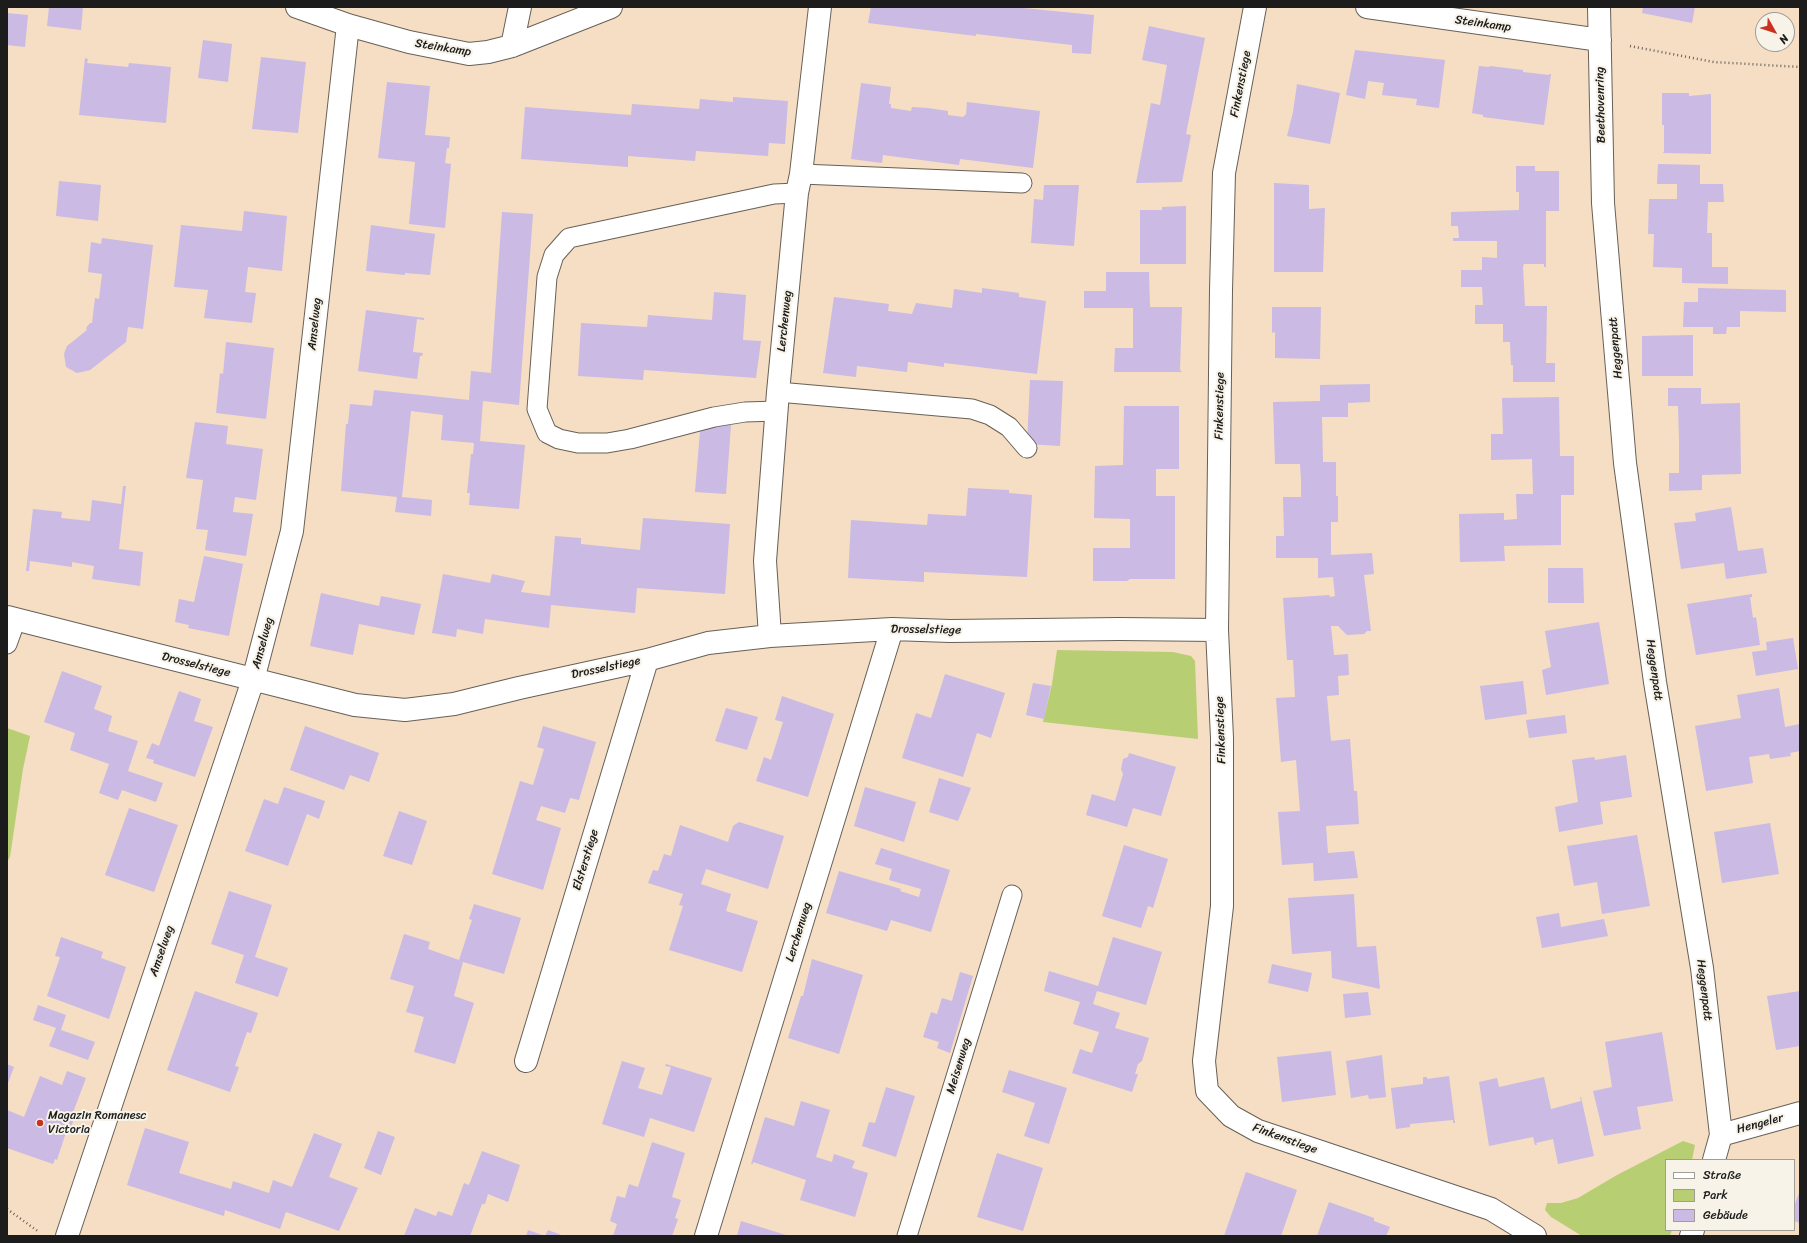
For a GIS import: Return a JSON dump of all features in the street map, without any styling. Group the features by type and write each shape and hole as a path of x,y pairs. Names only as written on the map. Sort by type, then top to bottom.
{"street":[{"name":"Steinkamp","path":"297,7 348,25 409,42 469,54 488,52 512,46 611,7"},
{"path":"512,46 520,7"},
{"name":"Lerchenweg","path":"770,636 765,561 777,402 799,184 820,7"},
{"name":"Finkenstiege","path":"1255,7 1224,173 1221,290 1217,630 1222,738 1222,906 1204,1061 1207,1091 1231,1116 1258,1131 1491,1209 1535,1236"},
{"name":"Steinkamp","path":"1367,7 1600,40"},
{"name":"Beethovenring","path":"1599,7 1604,203"},
{"name":"Amselweg","path":"67,1236 253,680 292,531 348,25"},
{"name":"Heggenpatt","path":"1604,203 1625,463 1655,682 1702,968 1721,1135"},
{"name":"Drosselstiege","path":"11,618 355,705 406,710 454,704 647,660 708,643 770,636 892,629 950,631 1119,629 1217,630"},
{"name":"Lerchenweg","path":"706,1236 892,629"},
{"name":"Elsterstiege","path":"526,1061 647,660"},
{"name":"Hengeler","path":"1721,1135 1800,1113"},
{"path":"1714,1159 1721,1135"}],"lane":[{"path":"1022,183 799,184 774,194 569,238 554,256 546,277 537,409 547,432 559,439 578,442 608,443 630,439 714,417 745,412 777,402 972,409 990,415 1009,427 1027,448"},
{"path":"7,644 11,618"},
{"name":"Meisenweg","path":"907,1236 1012,895"}],"path":[{"path":"1600,40 1714,62 1800,67"},
{"path":"7,1209 44,1236"}],"green space":[{"path":"1057,650 1173,652 1191,656 1195,661 1198,739 1043,722 1052,684"},
{"path":"7,728 30,736 23,769 10,857 7,862"},
{"path":"1683,1141 1695,1145 1692,1159 1665,1159 1665,1231 1672,1231 1670,1236 1582,1236 1551,1217 1545,1210 1547,1203 1561,1203 1578,1198 1617,1175"}],"building":[{"path":"49,7 83,7 81,30 47,26"},
{"path":"871,7 1013,7 1094,15 1091,54 1072,53 1072,45 976,34 976,36 868,23"},
{"path":"1643,7 1695,7 1692,23 1642,13"},
{"path":"7,13 28,15 25,47 7,45"},
{"path":"1149,26 1205,38 1186,134 1191,135 1182,182 1136,183 1151,103 1160,105 1167,65 1142,60"},
{"path":"203,40 232,44 228,82 198,78"},
{"path":"1355,50 1445,60 1439,108 1416,105 1417,99 1382,95 1384,83 1368,81 1365,99 1346,95"},
{"path":"261,57 306,62 298,133 252,129"},
{"path":"85,58 88,59 87,63 128,67 129,63 171,67 166,123 79,115"},
{"path":"1479,66 1523,70 1523,72 1549,75 1551,74 1544,125 1483,117 1483,115 1472,113"},
{"path":"387,82 430,86 425,135 450,137 445,163 451,164 445,228 409,224 415,162 378,158"},
{"path":"861,83 891,87 889,104 891,104 891,108 911,111 912,107 928,108 948,111 948,115 963,117 966,114 967,102 1040,111 1033,168 960,159 959,165 883,155 882,163 851,159"},
{"path":"1297,84 1340,93 1330,144 1287,136 1293,112"},
{"path":"1662,93 1689,93 1689,96 1711,94 1711,154 1663,153 1664,125 1662,125"},
{"path":"733,97 788,101 785,144 769,143 768,156 696,151 695,161 628,156 628,167 521,159 525,107 631,115 632,104 699,109 700,99 733,102"},
{"path":"1658,164 1700,165 1700,184 1723,184 1724,202 1708,202 1707,233 1712,233 1712,267 1728,267 1728,284 1682,283 1682,268 1653,267 1654,234 1648,234 1649,199 1677,199 1677,184 1657,184"},
{"path":"1516,166 1535,166 1535,171 1559,171 1559,211 1546,211 1546,267 1544,267 1544,264 1524,264 1523,267 1525,306 1547,306 1546,363 1555,363 1555,382 1513,382 1513,365 1511,365 1510,342 1503,342 1503,324 1475,324 1475,305 1483,305 1482,287 1461,287 1461,270 1482,270 1482,257 1497,258 1497,241 1453,241 1453,238 1459,238 1458,226 1451,226 1451,212 1519,210 1519,192 1516,192"},
{"path":"59,181 101,185 98,221 56,216"},
{"path":"1274,183 1309,185 1309,209 1325,208 1323,272 1274,272"},
{"path":"1044,185 1079,185 1074,246 1031,243 1034,199 1043,200"},
{"path":"1186,206 1186,264 1140,264 1140,210 1162,210 1162,207"},
{"path":"244,211 287,216 282,271 248,267 245,292 256,293 252,323 204,318 208,290 174,287 181,225 242,231"},
{"path":"502,212 533,214 519,405 483,401 480,441 525,445 519,509 469,505 470,493 467,493 471,454 473,454 474,443 441,440 443,415 411,411 402,497 432,500 431,516 395,512 397,497 341,491 346,424 348,424 350,404 372,406 374,390 469,400 471,371 491,373"},
{"path":"371,225 435,234 430,275 405,273 405,275 366,271"},
{"path":"102,238 153,245 143,329 128,327 126,342 90,370 77,373 66,367 64,354 67,346 87,330 86,328 90,323 92,323 95,298 99,299 102,274 88,272 91,242 101,244"},
{"path":"1106,272 1149,272 1150,307 1182,307 1180,370 1182,372 1114,372 1115,348 1133,348 1133,308 1084,308 1084,291 1106,291"},
{"path":"982,288 1019,293 1019,297 1046,301 1037,374 944,363 944,367 908,362 907,372 857,366 856,377 823,373 834,297 889,304 888,311 912,314 916,303 952,308 954,289 982,293"},
{"path":"1698,288 1786,290 1786,312 1740,311 1740,327 1727,327 1726,334 1713,334 1713,327 1683,327 1684,302 1698,302"},
{"path":"714,292 746,295 743,340 761,341 756,378 644,370 643,380 578,376 581,323 647,327 648,315 712,320"},
{"path":"1272,307 1321,307 1320,359 1275,358 1275,332 1272,333"},
{"path":"366,310 424,318 424,320 417,319 413,352 423,353 422,356 420,356 417,379 358,371"},
{"path":"1693,335 1693,376 1642,376 1642,336"},
{"path":"226,342 274,348 266,419 216,413 220,373 223,374"},
{"path":"1030,380 1063,381 1060,446 1027,444"},
{"path":"1370,384 1370,402 1348,403 1348,417 1322,417 1323,462 1336,462 1338,522 1331,522 1331,555 1372,553 1374,574 1364,575 1371,631 1367,631 1364,634 1347,635 1338,626 1331,626 1334,655 1348,654 1349,675 1338,676 1339,695 1327,696 1331,741 1350,739 1354,791 1357,791 1359,824 1326,826 1328,853 1354,851 1358,878 1314,881 1313,863 1282,865 1278,812 1300,811 1296,760 1281,762 1276,698 1295,697 1293,660 1287,660 1283,598 1329,595 1330,597 1335,596 1333,577 1318,578 1318,558 1276,558 1276,536 1284,536 1283,497 1301,497 1301,480 1300,464 1275,464 1273,402 1320,401 1320,385"},
{"path":"1668,388 1701,388 1701,404 1740,403 1741,474 1702,475 1702,490 1669,491 1669,473 1679,473 1679,439 1678,406 1668,406"},
{"path":"1559,397 1560,456 1574,456 1574,495 1561,495 1561,545 1504,546 1505,561 1460,562 1459,514 1504,513 1504,520 1517,519 1516,494 1533,494 1532,459 1491,460 1491,434 1503,434 1502,398"},
{"path":"1124,406 1179,406 1179,469 1156,469 1156,496 1175,496 1175,579 1093,581 1093,548 1130,548 1130,519 1094,518 1095,466 1123,465"},
{"path":"195,422 228,426 226,444 263,449 256,500 235,497 233,512 253,514 246,556 205,550 208,530 196,529 203,480 186,478"},
{"path":"723,425 731,425 726,494 695,492 700,431"},
{"path":"123,486 126,486 119,549 143,552 140,586 92,579 94,566 72,562 72,567 30,561 29,571 26,571 33,509 62,512 61,518 90,521 92,500 121,504"},
{"path":"968,488 1009,490 1009,493 1032,495 1027,577 924,572 924,582 848,578 851,520 927,525 928,514 966,516"},
{"path":"1731,507 1738,551 1763,548 1767,573 1726,579 1724,563 1681,569 1674,523 1696,521 1695,513"},
{"path":"643,518 730,524 725,594 637,588 635,613 551,605 549,628 485,619 483,634 457,629 456,637 432,633 443,574 490,583 492,574 525,581 521,592 550,596 555,536 581,538 581,544 640,550"},
{"path":"204,556 243,564 229,636 188,628 189,625 175,622 179,599 194,602"},
{"path":"1548,568 1583,568 1584,603 1548,603"},
{"path":"321,593 379,606 381,596 421,604 414,635 359,624 353,655 310,646"},
{"path":"1752,594 1752,597 1750,597 1753,618 1756,617 1760,645 1696,655 1687,604"},
{"path":"1599,622 1609,684 1546,695 1542,670 1551,667 1545,631"},
{"path":"1793,638 1798,669 1756,676 1752,652 1767,650 1766,642"},
{"path":"62,671 102,686 94,709 112,716 108,731 138,741 128,771 163,783 156,802 122,790 118,800 99,793 109,764 70,750 75,733 44,722"},
{"path":"945,674 1005,693 991,738 977,733 963,777 902,758 916,713 931,718"},
{"path":"1523,681 1527,714 1485,720 1480,686"},
{"path":"1033,683 1051,686 1044,719 1026,715"},
{"path":"1779,688 1785,727 1799,724 1800,751 1790,753 1791,756 1770,759 1769,754 1749,757 1753,783 1706,791 1695,726 1741,718 1737,695"},
{"path":"179,691 201,699 194,721 213,727 195,777 153,763 154,760 146,758 152,743 159,746"},
{"path":"782,696 834,714 808,797 756,781 764,757 771,760 783,722 775,720"},
{"path":"726,708 758,717 747,750 715,741"},
{"path":"1565,715 1567,733 1529,738 1526,720"},
{"path":"305,726 379,753 369,782 350,775 344,790 290,770"},
{"path":"543,726 596,742 579,800 570,798 565,813 541,806 536,820 561,828 543,890 492,874 520,781 533,785 544,749 537,747"},
{"path":"1129,753 1176,767 1161,816 1133,808 1127,827 1086,815 1092,794 1115,801 1123,774 1121,769 1123,759 1128,757"},
{"path":"1626,755 1632,797 1600,802 1603,824 1559,832 1555,807 1578,802 1572,760 1594,757 1595,760"},
{"path":"939,778 971,788 958,821 929,812"},
{"path":"284,787 325,801 319,819 307,814 288,866 245,851 264,799 278,804"},
{"path":"865,787 916,802 904,842 854,826"},
{"path":"129,808 178,825 154,892 105,875"},
{"path":"399,811 427,821 412,865 383,856"},
{"path":"739,822 784,836 768,889 706,869 701,884 731,894 726,911 758,921 742,972 669,950 683,906 679,905 683,894 648,883 653,870 658,871 664,854 671,856 680,825 728,842 733,826"},
{"path":"1770,823 1779,874 1722,883 1714,832"},
{"path":"1637,835 1650,906 1602,914 1597,882 1574,886 1567,846"},
{"path":"1124,845 1168,859 1153,908 1148,906 1141,928 1102,916"},
{"path":"881,848 950,870 931,932 891,920 887,931 826,913 839,871 901,889 900,891 919,897 921,889 889,880 892,869 875,864"},
{"path":"229,891 272,905 255,957 288,968 278,997 235,983 244,955 211,944"},
{"path":"1354,894 1357,947 1376,946 1380,989 1332,978 1331,951 1292,954 1288,898"},
{"path":"474,904 521,918 504,974 463,962 454,996 474,1003 455,1064 414,1052 424,1017 406,1012 414,986 390,979 404,934 430,942 428,949 459,960 472,920 469,919"},
{"path":"1559,913 1561,927 1604,919 1608,936 1542,948 1536,917"},
{"path":"61,937 103,952 101,958 126,967 109,1019 47,996 60,957 55,956"},
{"path":"1113,937 1162,952 1146,1005 1097,991 1093,1004 1120,1013 1115,1028 1149,1038 1142,1061 1138,1064 1135,1074 1138,1074 1132,1092 1072,1073 1080,1049 1092,1053 1099,1032 1073,1024 1080,1002 1044,991 1049,971 1098,986"},
{"path":"812,959 863,975 839,1054 788,1038 801,996 803,996"},
{"path":"1272,964 1312,973 1308,992 1268,983"},
{"path":"960,972 973,976 950,1053 937,1048 939,1042 923,1037 931,1012 937,1014 942,998 952,1001"},
{"path":"195,991 258,1013 251,1033 247,1032 235,1066 239,1067 230,1092 167,1070"},
{"path":"1800,991 1800,1046 1776,1050 1767,996"},
{"path":"1368,992 1371,1015 1345,1018 1343,994"},
{"path":"38,1005 66,1015 61,1030 95,1042 88,1060 49,1046 56,1028 33,1020"},
{"path":"1662,1032 1673,1101 1637,1107 1641,1129 1604,1136 1593,1091 1612,1087 1605,1042"},
{"path":"1331,1051 1336,1095 1282,1102 1277,1057"},
{"path":"1382,1055 1386,1097 1369,1099 1368,1095 1351,1098 1346,1061"},
{"path":"622,1061 645,1068 638,1088 662,1095 671,1067 665,1066 666,1064 712,1078 694,1132 650,1118 644,1137 602,1124"},
{"path":"7,1064 14,1067 7,1086"},
{"path":"1009,1070 1067,1088 1049,1144 1024,1136 1035,1103 1002,1092"},
{"name":"Magazin Romanesc Victoria","path":"67,1071 86,1078 72,1115 75,1116 70,1130 67,1129 57,1160 55,1159 53,1164 7,1148 7,1110 24,1117 40,1076 62,1085"},
{"path":"1449,1076 1455,1123 1453,1123 1453,1120 1410,1124 1410,1127 1396,1129 1391,1088 1423,1084 1423,1077 1427,1077 1427,1079"},
{"path":"1544,1077 1551,1109 1581,1101 1581,1097 1594,1156 1558,1164 1553,1139 1536,1143 1537,1145 1535,1145 1533,1137 1489,1146 1479,1082 1497,1078 1499,1087"},
{"path":"886,1087 915,1096 896,1157 862,1146 869,1122 875,1123"},
{"path":"801,1101 830,1110 816,1157 832,1162 834,1154 855,1161 852,1168 868,1173 855,1217 800,1200 806,1180 753,1162 753,1164 751,1164 765,1117 794,1126"},
{"path":"145,1128 189,1142 179,1173 231,1189 233,1181 269,1193 273,1180 292,1187 314,1133 342,1144 329,1177 358,1188 339,1231 286,1212 280,1229 225,1210 224,1216 127,1185"},
{"path":"378,1131 395,1137 381,1175 364,1168"},
{"path":"652,1142 685,1153 672,1197 681,1200 675,1218 678,1219 672,1236 613,1236 617,1224 610,1221 617,1196 625,1198 629,1184 638,1187"},
{"path":"482,1151 520,1165 508,1202 488,1194 485,1204 482,1204 470,1236 404,1236 415,1208 436,1216 438,1211 452,1216 464,1183 469,1185"},
{"path":"997,1153 1043,1168 1023,1231 977,1217"},
{"path":"1246,1172 1297,1190 1281,1236 1224,1236"},
{"path":"1800,1191 1800,1223 1795,1221 1795,1204"},
{"path":"1329,1202 1374,1218 1374,1221 1390,1227 1386,1236 1317,1236"},
{"path":"741,1221 789,1236 737,1236"},
{"path":"528,1230 545,1236 526,1236"},
{"path":"548,1230 564,1236 545,1236"}],"place":[{"name":"Magazin Romanesc Victoria","path":"40,1123"}]}
